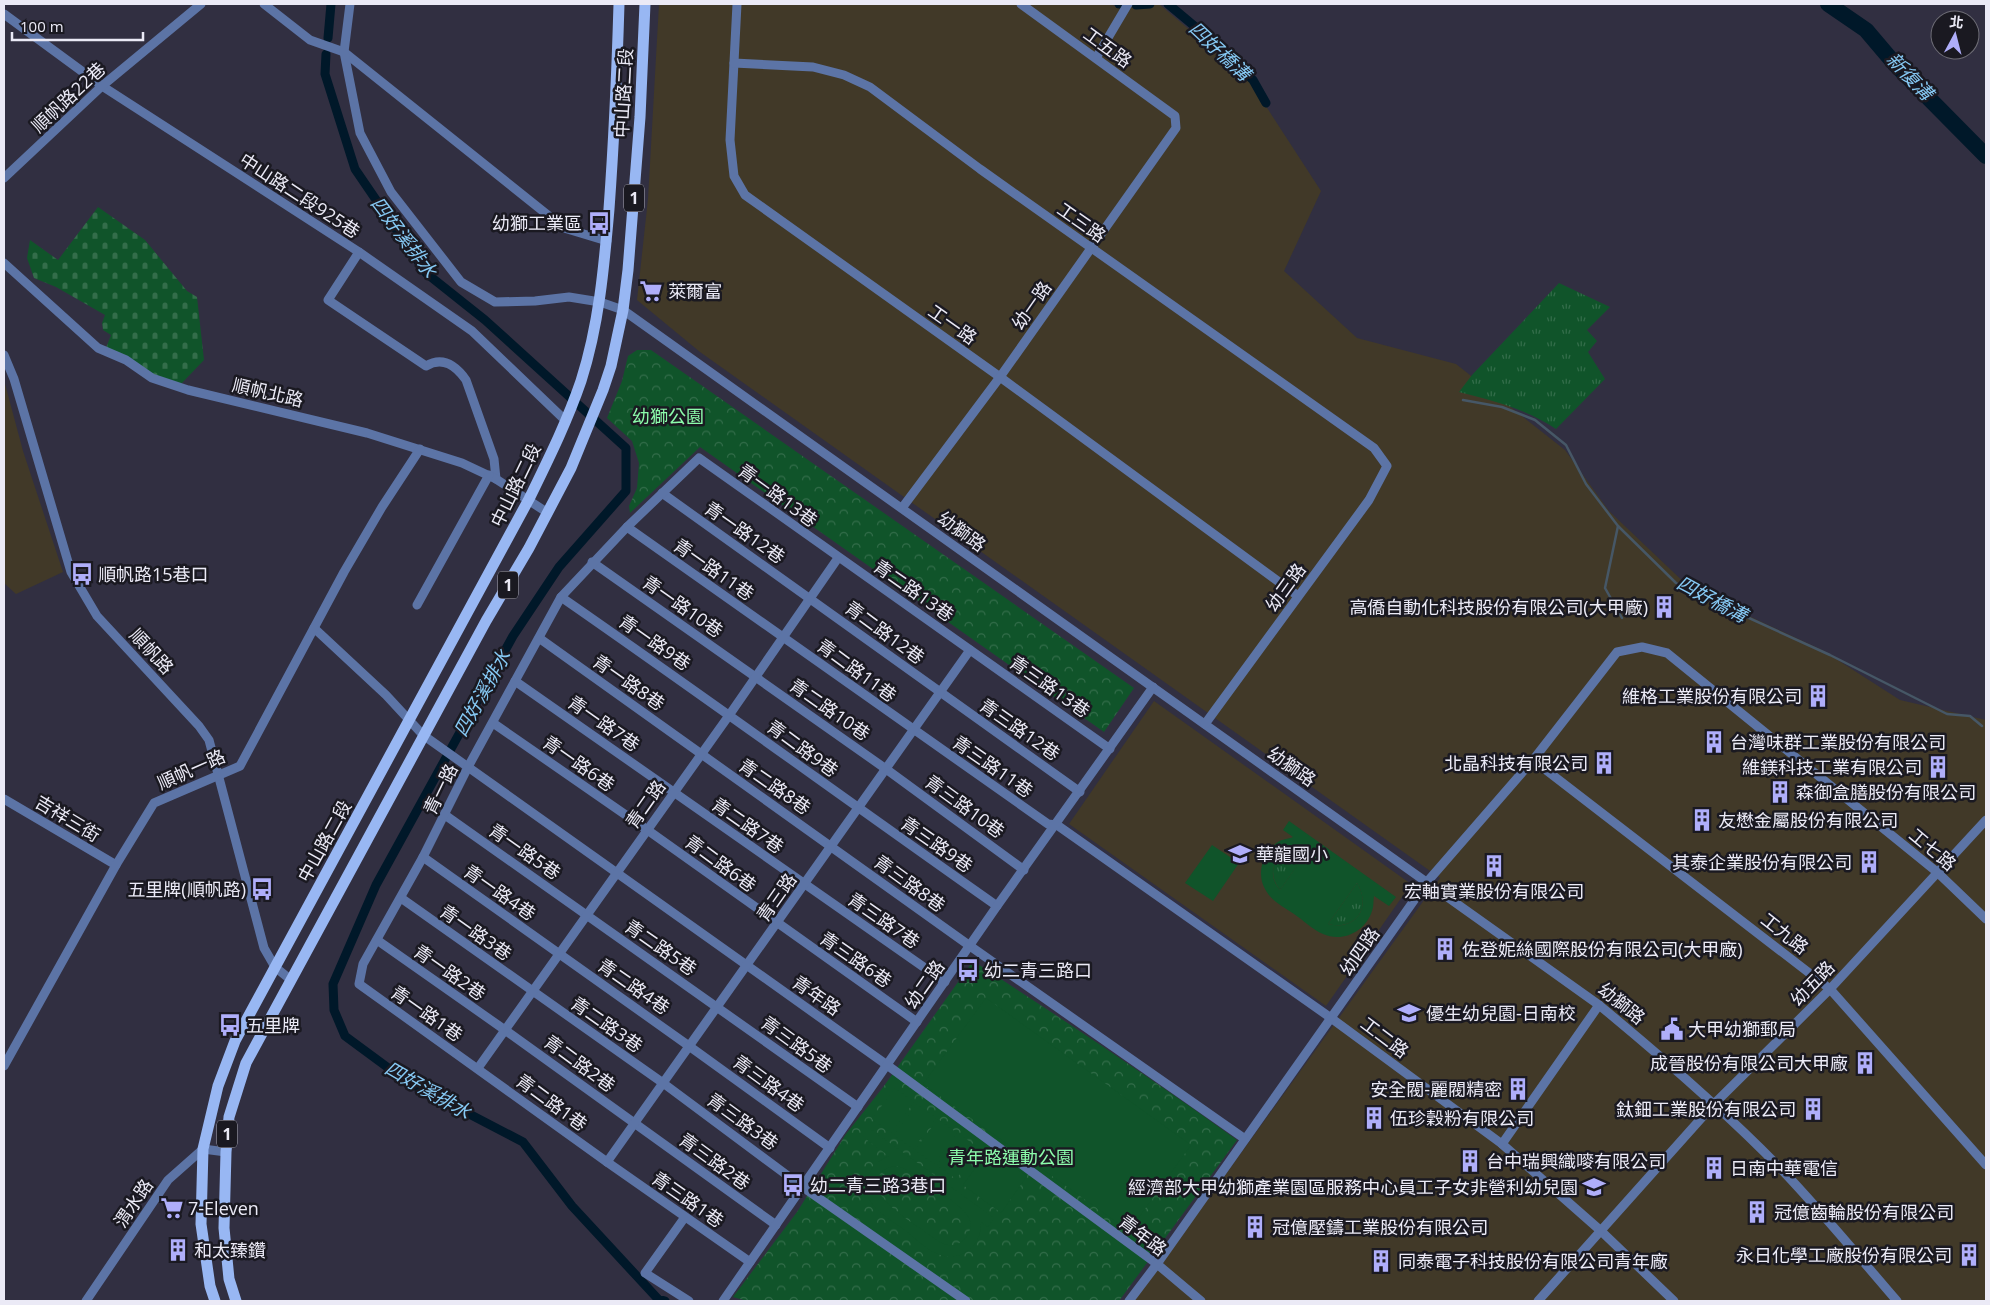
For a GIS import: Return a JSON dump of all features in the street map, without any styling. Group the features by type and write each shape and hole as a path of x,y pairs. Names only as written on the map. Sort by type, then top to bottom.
{"main road":[{"name":"中山路二段","path":"215,1301 210,1286 201,1224 203,1149 218,1086 235,1041 529,499 566,421 581,380 600,302 607,241 616,113 619,4"},
{"name":"中山路二段","path":"236,1301 229,1278 224,1228 226,1152 229,1117 246,1063 424,735 548,513 571,468 611,366 623,310 630,249 640,117 645,4"}],"street":[{"path":"264,4 310,40 344,52 564,228 607,241"},
{"name":"幼獅路","path":"350,4 344,52 360,133 391,192 461,282 495,302 535,301 569,297 600,302 623,310 1599,1005 1670,1064 1781,1169 1814,1204 1897,1301"},
{"name":"工一路","path":"737,4 730,140 734,176 745,195 1000,377 1298,596"},
{"name":"工五路","path":"1021,4 1175,116"},
{"path":"1096,58 1128,4"},
{"name":"順帆路22巷","path":"4,178 102,86 196,5"},
{"name":"中山路二段925巷","path":"4,14 102,86 359,252 472,331 566,421"},
{"name":"工三路","path":"734,64 813,68 844,75 870,87 988,175 1374,448 1387,466"},
{"name":"幼一路","path":"902,508 1000,377 1176,128 1175,116"},
{"path":"359,252 328,300 426,366 434,361 446,363 458,369 466,380 494,459 492,477 417,605"},
{"name":"順帆北路","path":"4,263 98,348 126,360 152,378 188,390 367,433 462,463 492,477 529,499 548,513"},
{"name":"順帆路","path":"4,355 14,379 71,572 97,616 199,726 209,740 264,948 276,967 291,980"},
{"name":"順帆一路","path":"4,1066 116,865 154,803 240,766 382,507 420,449"},
{"name":"青一路","path":"360,984 363,964 401,898 468,767 562,597 592,562 699,458"},
{"name":"青一路13巷","path":"699,458 838,558"},
{"name":"幼三路","path":"1205,724 1369,500 1387,466"},
{"name":"青一路12巷","path":"662,493 810,598"},
{"name":"青一路11巷","path":"627,527 783,637"},
{"name":"青二路","path":"478,1068 646,829 730,714 838,558"},
{"name":"青二路13巷","path":"838,558 970,650"},
{"name":"青一路10巷","path":"592,562 755,677"},
{"name":"青一路9巷","path":"562,597 730,714"},
{"name":"青二路12巷","path":"810,598 940,692"},
{"name":"青年路","path":"314,628 424,735 887,1065 1156,1264 1201,1301"},
{"name":"青二路11巷","path":"783,637 913,730"},
{"name":"青一路8巷","path":"539,638 701,753"},
{"name":"幼四路","path":"1128,1301 1332,1018 1427,882 1533,760 1617,652 1642,647"},
{"name":"工七路","path":"1642,647 1667,653 1937,872 1986,919"},
{"name":"青三路","path":"607,1162 748,966 857,808 970,650"},
{"name":"青三路13巷","path":"970,650 1110,749"},
{"name":"青二路10巷","path":"755,677 886,768"},
{"name":"青一路7巷","path":"516,681 673,792"},
{"name":"幼二路","path":"723,1301 944,982 1154,687"},
{"name":"青三路12巷","path":"940,692 1080,792"},
{"name":"青二路9巷","path":"730,714 857,808"},
{"name":"青一路6巷","path":"493,723 646,829"},
{"name":"青三路11巷","path":"913,730 1048,824 1056,824"},
{"name":"青二路8巷","path":"701,753 831,846"},
{"name":"工九路","path":"1533,760 1830,989 1986,1166"},
{"name":"青三路10巷","path":"886,768 1024,870"},
{"name":"青二路7巷","path":"673,792 804,884"},
{"name":"吉祥三街","path":"4,799 116,865"},
{"name":"青三路9巷","path":"857,808 998,906"},
{"name":"青一路5巷","path":"445,815 587,914"},
{"name":"幼五路","path":"1538,1301 1714,1104 1830,989 1986,820"},
{"name":"工二路","path":"1056,824 1332,1018 1502,1144 1601,1231 1674,1301"},
{"name":"青二路6巷","path":"646,829 777,924"},
{"name":"青三路8巷","path":"831,846 1245,1139"},
{"name":"青一路4巷","path":"423,857 559,953"},
{"name":"青三路7巷","path":"804,884 944,982"},
{"name":"青一路3巷","path":"401,898 533,992"},
{"name":"青二路5巷","path":"587,914 717,1007"},
{"name":"青三路6巷","path":"777,924 917,1022"},
{"name":"青一路2巷","path":"377,940 505,1030"},
{"name":"青二路4巷","path":"559,953 689,1046"},
{"name":"青一路1巷","path":"360,984 391,1008 478,1068"},
{"name":"青二路3巷","path":"533,992 663,1083"},
{"path":"1502,1144 1599,1005"},
{"name":"青三路5巷","path":"717,1007 858,1107"},
{"name":"青二路2巷","path":"505,1030 635,1124"},
{"name":"青三路4巷","path":"689,1046 830,1148"},
{"name":"青二路1巷","path":"478,1068 607,1162"},
{"name":"青三路3巷","path":"663,1083 966,1301"},
{"name":"青三路2巷","path":"635,1124 776,1225"},
{"path":"203,1149 226,1152"},
{"name":"渭水路","path":"86,1301 168,1180 203,1149"},
{"name":"青三路1巷","path":"607,1162 750,1262"},
{"path":"684,1216 645,1273 689,1301"}],"shaded area":[{"path":"659,4 1111,4 1119,8 1140,4 1159,4 1249,80 1321,191 1284,271 1357,338 1456,364 1565,450 1609,511 1691,589 1822,650 1900,700 1986,720 1986,1301 1134,1301 1440,878 700,352 637,300 648,199"},
{"path":"4,380 23,451 63,572 16,594 4,583"},
{"name":"華龍國小","path":"1154,701 1411,884 1326,1006 1069,824"}],"green space":[{"path":"98,207 145,240 187,291 197,297 204,360 181,384 154,375 106,348 111,335 103,330 102,323 105,315 56,287 34,278 27,258 30,240 58,260"},
{"path":"1559,283 1610,307 1587,330 1597,341 1588,352 1605,379 1556,429 1521,411 1497,402 1459,392 1472,375"},
{"name":"幼獅公園","path":"637,350 651,350 1134,688 1104,732 700,447 630,513 629,506 637,488 639,463 632,441 607,418 622,381 628,356"},
{"path":"1289,821 1396,897 1389,906 1374,896 1373,909 1365,924 1346,936 1331,936 1316,930 1274,900 1262,883 1262,863 1268,851 1280,841 1293,837 1283,830","holes":["1292,847 1308,850 1280,890 1273,878 1274,866 1281,855","1357,883 1363,901 1359,915 1346,924 1328,924"]},
{"path":"1212,845 1239,863 1213,901 1185,883"},
{"path":"1292,847 1309,849 1280,890 1274,878 1274,866 1280,855"},
{"path":"1357,883 1363,901 1359,915 1346,924 1328,924"},
{"name":"青年路運動公園","path":"973,961 1106,1049 1237,1140 1119,1301 747,1301 733,1297 797,1212 846,1134 884,1086"},
{"path":"986,998 1191,1145 1129,1231 923,1084"},
{"path":"895,1088 914,1102 891,1133 872,1119"},
{"path":"917,1104 936,1118 913,1149 894,1135"},
{"path":"938,1119 957,1133 934,1164 915,1150"},
{"path":"869,1128 994,1218 988,1227 981,1222 979,1237 971,1248 965,1253 952,1257 934,1252 876,1209 867,1194 868,1176 876,1164 889,1156 863,1137","holes":["896,1166 936,1188 958,1205 969,1218 970,1228 966,1238 958,1244 941,1243 887,1203 877,1186 878,1178 888,1168"]},
{"path":"960,1134 979,1149 956,1179 937,1165"},
{"path":"989,1149 1027,1176 1001,1213 963,1185"}],"waterway":[{"name":"四好溪排水","path":"328,38 331,4"},
{"name":"四好橋溝","path":"1136,5 1150,4"},
{"name":"四好橋溝","path":"1168,4 1211,40 1253,80 1266,103"},
{"name":"新復溝","path":"1828,4 1866,30 1894,63 1986,156"},
{"name":"四好溪排水","path":"326,54 325,74 355,169 426,273 485,320 626,448 626,491 559,567 513,636 376,885 333,984 334,1010 345,1036 406,1081 523,1142 572,1206 658,1299 665,1301"},
{"name":"四好橋溝","path":"1463,400 1502,407 1535,420 1566,445 1586,484 1618,526 1676,583 1830,655 1947,714 1970,716 1982,726"},
{"path":"1618,526 1605,588 1622,618"}],"place":[{"name":"幼獅工業區","path":"599,223"},
{"name":"萊爾富","path":"651,291"},
{"name":"順帆路15巷口","path":"82,574"},
{"name":"高僑自動化科技股份有限公司(大甲廠)","path":"1664,607"},
{"name":"維格工業股份有限公司","path":"1818,696"},
{"name":"台灣味群工業股份有限公司","path":"1714,742"},
{"name":"北晶科技有限公司","path":"1604,763"},
{"name":"維鎂科技工業有限公司","path":"1938,767"},
{"name":"森御盒膳股份有限公司","path":"1780,792"},
{"name":"友懋金屬股份有限公司","path":"1702,820"},
{"name":"華龍國小","path":"1240,854"},
{"name":"其泰企業股份有限公司","path":"1869,862"},
{"name":"宏軸實業股份有限公司","path":"1494,866"},
{"name":"五里牌(順帆路)","path":"262,889"},
{"name":"佐登妮絲國際股份有限公司(大甲廠)","path":"1445,949"},
{"name":"幼二青三路口","path":"968,970"},
{"name":"優生幼兒園-日南校","path":"1409,1013"},
{"name":"五里牌","path":"230,1025"},
{"name":"大甲幼獅郵局","path":"1672,1029"},
{"name":"成晉股份有限公司大甲廠","path":"1865,1063"},
{"name":"安全閥-麗閥精密","path":"1518,1089"},
{"name":"鈦鈿工業股份有限公司","path":"1813,1109"},
{"name":"伍珍穀粉有限公司","path":"1374,1118"},
{"name":"台中瑞興織嘜有限公司","path":"1470,1161"},
{"name":"日南中華電信","path":"1714,1168"},
{"name":"幼二青三路3巷口","path":"793,1185"},
{"name":"經濟部大甲幼獅產業園區服務中心員工子女非營利幼兒園","path":"1594,1187"},
{"name":"7-Eleven","path":"172,1208"},
{"name":"冠億齒輪股份有限公司","path":"1757,1212"},
{"name":"冠億壓鑄工業股份有限公司","path":"1255,1227"},
{"name":"和太臻鑽","path":"178,1250"},
{"name":"永日化學工廠股份有限公司","path":"1969,1255"},
{"name":"同泰電子科技股份有限公司青年廠","path":"1381,1261"}]}
